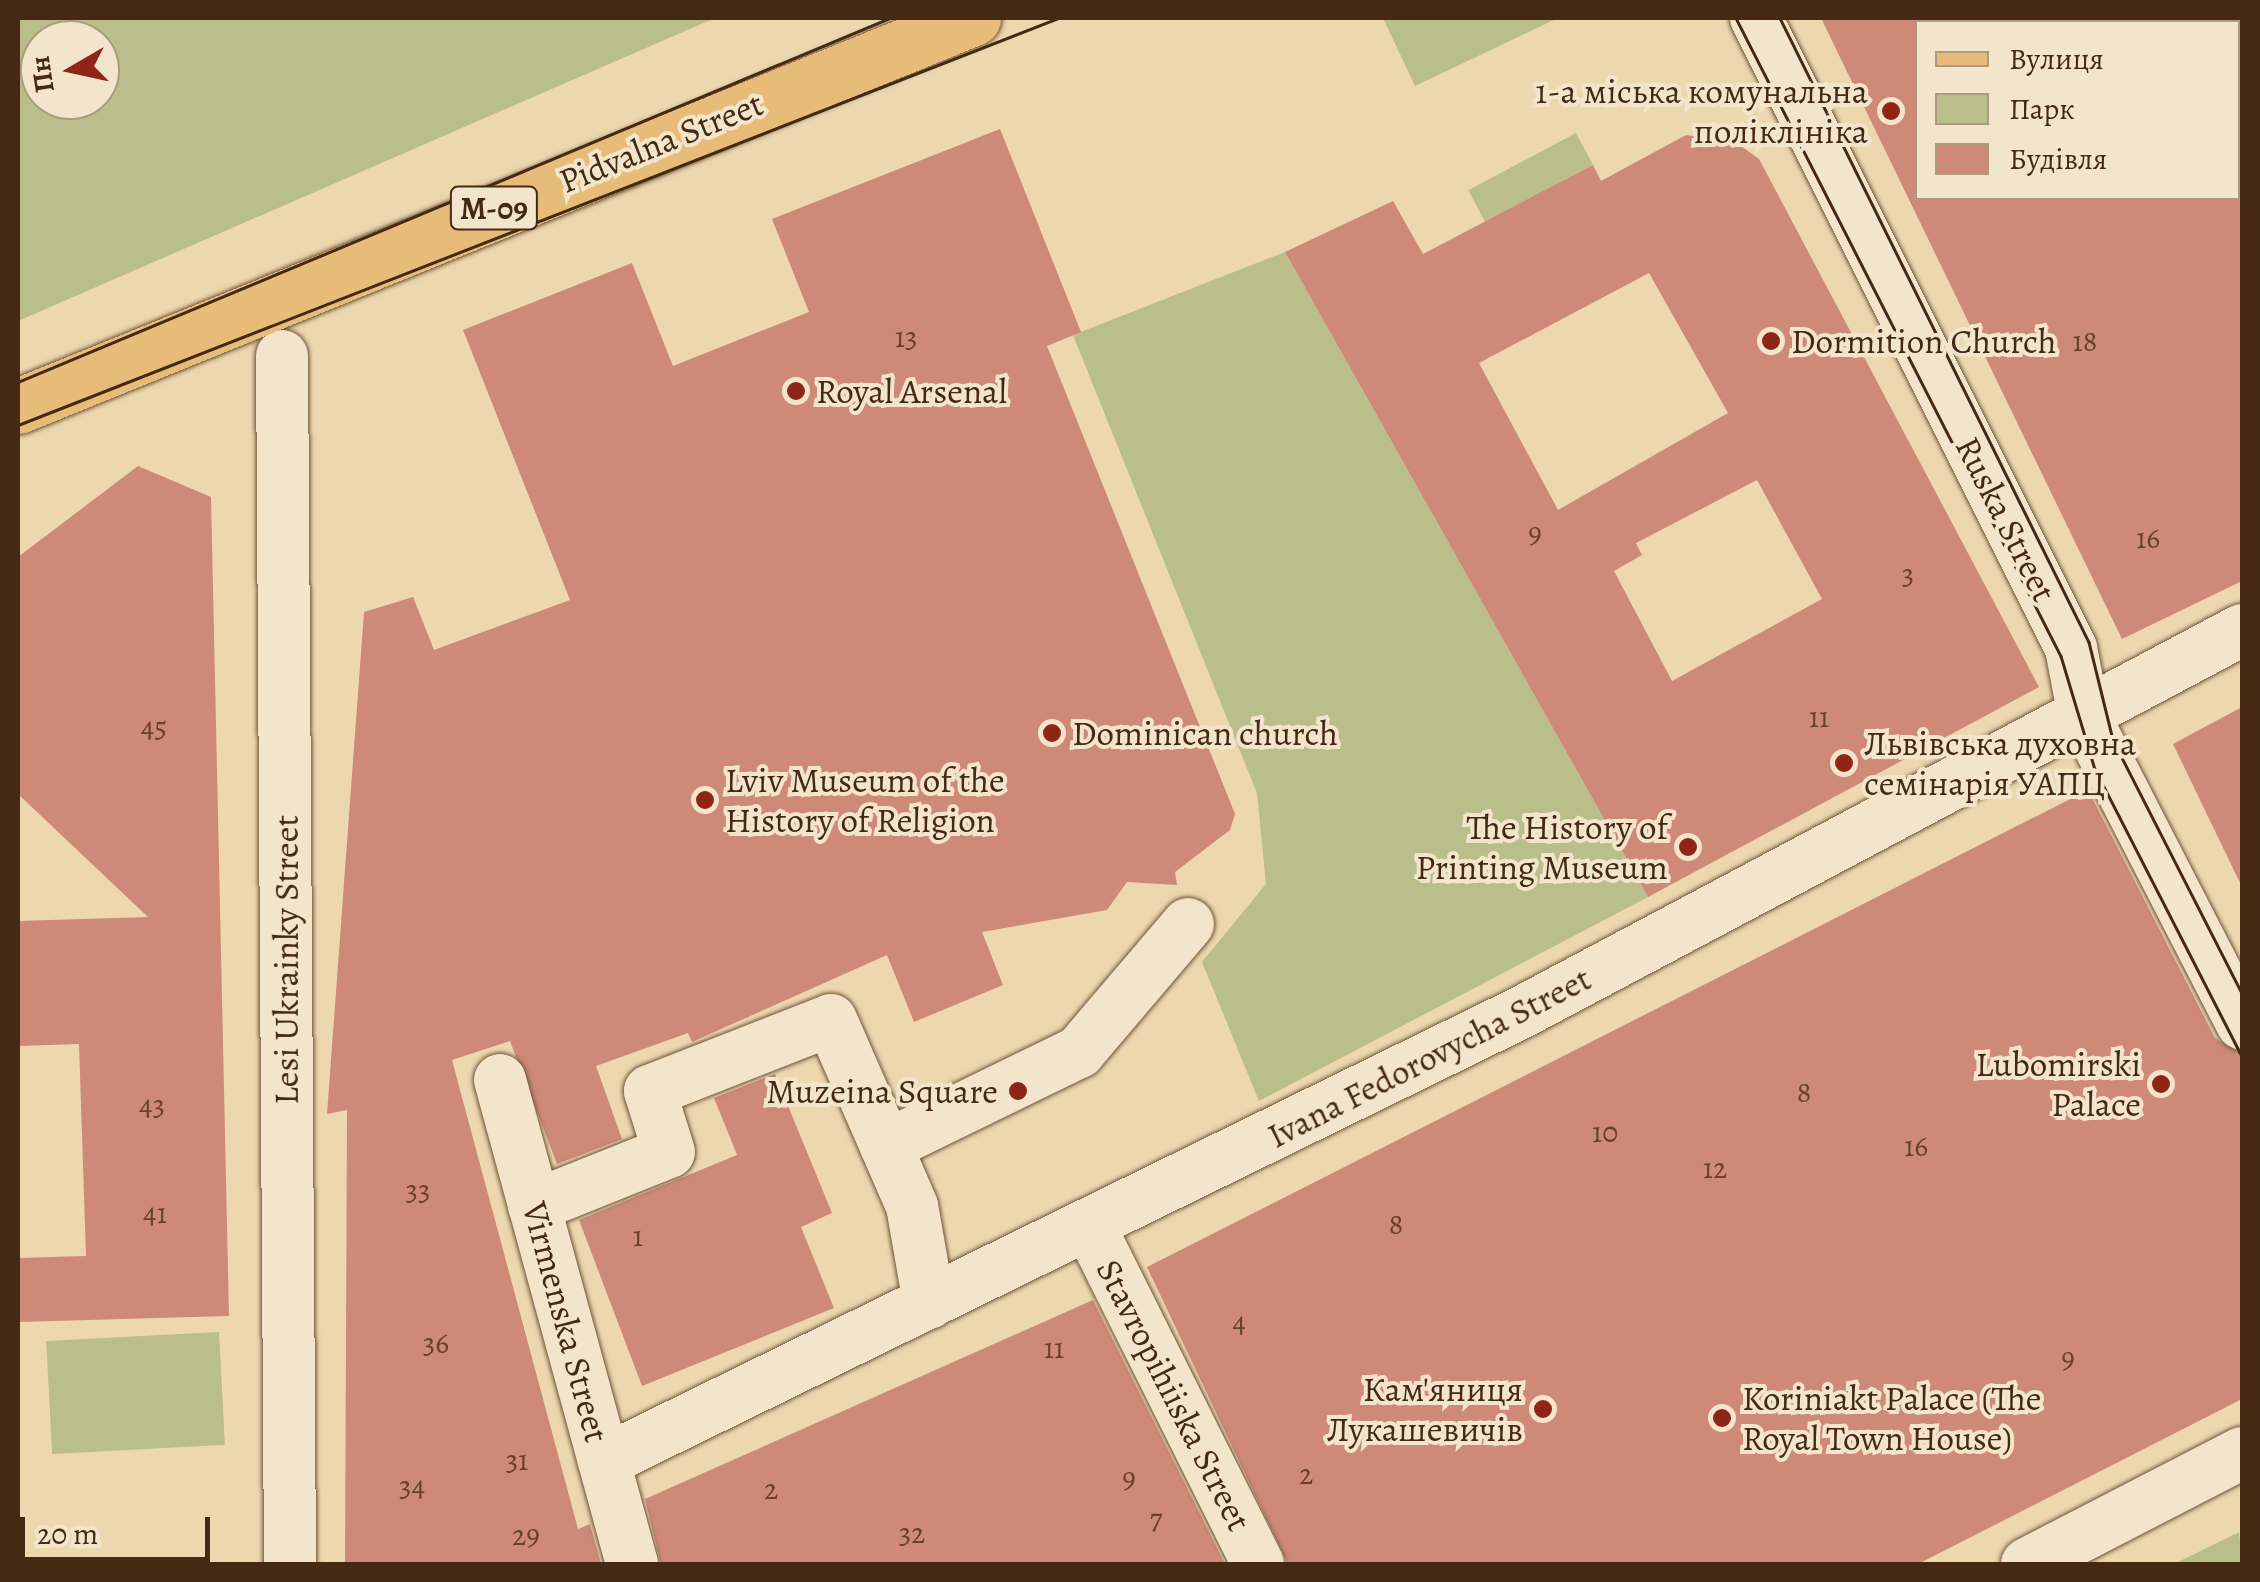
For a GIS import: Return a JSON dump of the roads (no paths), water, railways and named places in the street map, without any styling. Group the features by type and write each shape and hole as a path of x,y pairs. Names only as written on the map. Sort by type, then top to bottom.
{"main road":[{"name":"Pidvalna Street","path":"18,406 973,18"}],"street":[{"name":"Ruska Street","path":"1756,18 2071,648 2084,716 2242,1024"},
{"name":"Lesi Ukrainky Street","path":"282,356 290,1564"},
{"name":"Ivana Fedorovycha Street","path":"604,1460 1524,1011 2242,630"},
{"path":"886,1146 1079,1052 1188,924"},
{"path":"534,1206 668,1152 650,1091 831,1020 912,1206 929,1303"},
{"name":"Virmenska Street","path":"500,1080 632,1564"},
{"name":"Stavropihiiska Street","path":"1089,1225 1258,1564"},
{"path":"2026,1564 2242,1453"}],"tram line":[{"path":"18,382 890,18"},
{"path":"18,425 1058,18"},
{"path":"1736,18 2061,656 2095,769 2242,1056"},
{"path":"1780,18 2089,642 2113,740 2242,993"}],"place":[{"name":"1-а міська комунальна поліклініка","path":"1891,111"},
{"name":"Dormition Church","path":"1771,341"},
{"name":"Royal Arsenal","path":"796,391"},
{"name":"Dominican church","path":"1052,733"},
{"name":"Львівська духовна семінарія УАПЦ","path":"1844,763"},
{"name":"Lviv Museum of the History of Religion","path":"705,800"},
{"name":"The History of Printing Museum","path":"1688,847"},
{"name":"Lubomirski Palace","path":"2161,1084"},
{"name":"Muzeina Square","path":"1018,1091"},
{"name":"Кам'яниця Лукашевичів","path":"1543,1409"},
{"name":"Koriniakt Palace (The Royal Town House)","path":"1722,1418"}]}
